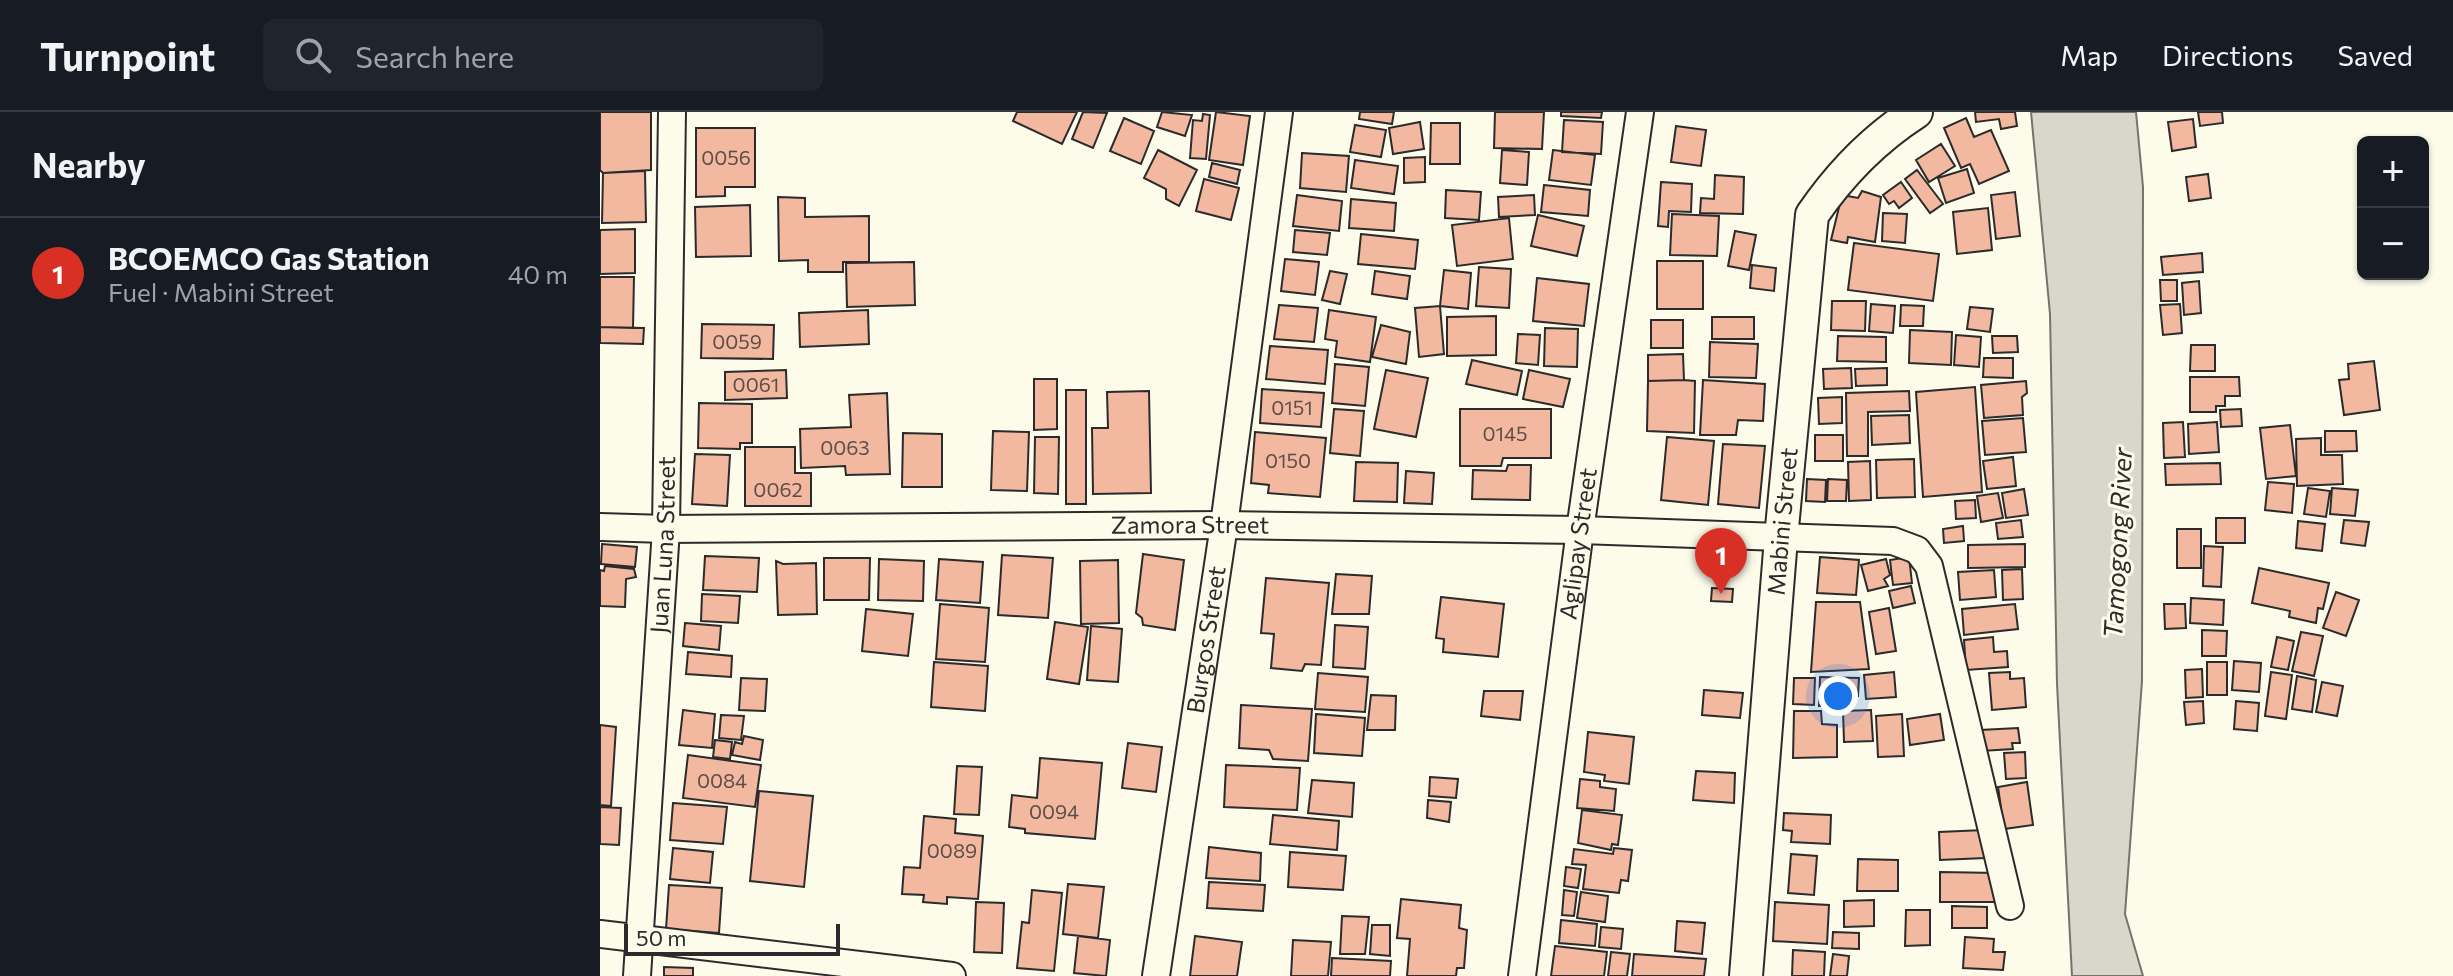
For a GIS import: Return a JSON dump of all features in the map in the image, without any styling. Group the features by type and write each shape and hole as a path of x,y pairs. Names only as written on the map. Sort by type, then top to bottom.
{"street":[{"name":"Juan Luna Street","path":"637,976 666,529 672,112"},
{"name":"Burgos Street","path":"1156,976 1224,525 1279,112"},
{"name":"Aglipay Street","path":"1522,976 1580,530 1640,112"},
{"name":"Mabini Street","path":"1746,976 1781,538 1812,215 1835,182 1892,128 1916,112"},
{"name":"Zamora Street","path":"600,527 1224,525 1580,530 1893,541 1917,550 1929,566 2010,906"},
{"path":"600,934 952,976"}],"water":[{"name":"Tamogong River","path":"2031,112 2136,112 2143,187 2142,681 2125,914 2143,976 2072,976 2057,684 2050,314"}],"building":[{"path":"600,112 651,112 651,170 603,173 600,170"},
{"path":"1017,112 1077,112 1062,144 1013,121"},
{"path":"1083,112 1107,113 1093,148 1072,139"},
{"path":"1162,112 1192,115 1185,136 1157,127"},
{"path":"1216,112 1250,116 1243,165 1209,160"},
{"path":"1360,112 1394,112 1392,124 1359,119"},
{"path":"1495,112 1544,112 1542,149 1494,148"},
{"path":"1561,112 1602,112 1601,118 1561,116"},
{"path":"1975,112 2015,112 2017,126 2001,129 1999,119 1976,122"},
{"path":"2198,112 2222,112 2223,123 2200,126"},
{"path":"1203,114 1210,115 1206,159 1190,158 1193,120 1202,121"},
{"path":"1124,118 1154,131 1141,164 1110,151"},
{"path":"1966,118 1974,137 1991,130 2009,171 1979,184 1970,164 1961,168 1944,128"},
{"path":"2193,119 2196,147 2172,151 2168,122"},
{"path":"1564,120 1603,122 1601,154 1562,152"},
{"path":"1420,122 1424,149 1393,154 1389,128"},
{"path":"1431,123 1460,123 1460,164 1430,164"},
{"path":"1355,125 1386,130 1381,157 1350,152"},
{"path":"1676,126 1706,130 1701,166 1671,162"},
{"path":"696,128 755,128 755,187 725,187 725,196 696,197"},
{"path":"1941,144 1955,166 1929,182 1916,160"},
{"path":"1158,150 1197,170 1179,206 1166,199 1166,189 1144,178"},
{"path":"1502,150 1529,152 1527,185 1500,183"},
{"path":"1553,150 1595,155 1591,185 1549,180"},
{"path":"1302,153 1349,156 1346,192 1300,188"},
{"path":"1425,157 1425,182 1404,183 1404,158"},
{"path":"1355,160 1398,166 1394,194 1351,188"},
{"path":"1212,163 1240,170 1237,184 1209,177"},
{"path":"1967,169 1974,193 1946,203 1938,178"},
{"path":"1917,170 1943,204 1930,213 1905,179"},
{"path":"645,171 646,222 602,223 603,173"},
{"path":"2208,174 2211,198 2189,201 2186,177"},
{"path":"1715,175 1744,177 1743,214 1700,213 1701,198 1714,199"},
{"path":"1204,179 1239,188 1231,220 1196,211"},
{"path":"1661,182 1692,184 1691,212 1669,211 1668,227 1658,226"},
{"path":"1901,182 1912,198 1899,208 1894,201 1889,204 1883,195"},
{"path":"1544,185 1590,190 1588,216 1541,212"},
{"path":"1446,190 1481,192 1479,220 1445,218"},
{"path":"1862,191 1881,197 1875,242 1848,237 1847,243 1831,240 1842,195 1858,198"},
{"path":"2015,192 2020,236 1996,239 1991,195"},
{"path":"1297,195 1342,201 1339,231 1293,226"},
{"path":"1534,195 1535,215 1499,217 1498,197"},
{"path":"778,197 805,198 805,217 869,216 869,262 843,262 843,272 808,272 808,260 779,261"},
{"path":"1351,199 1396,203 1394,231 1349,228"},
{"path":"750,205 751,256 696,257 695,207"},
{"path":"1988,208 1992,250 1957,254 1953,212"},
{"path":"1883,213 1907,214 1905,243 1882,241"},
{"path":"1672,214 1719,216 1717,256 1670,255"},
{"path":"1538,215 1584,226 1577,256 1531,246"},
{"path":"1509,218 1513,259 1457,266 1452,225"},
{"path":"635,229 635,273 600,274 600,230"},
{"path":"1295,230 1330,233 1327,255 1293,252"},
{"path":"1735,231 1756,235 1749,270 1728,266"},
{"path":"1361,234 1418,240 1415,269 1358,264"},
{"path":"1854,243 1939,254 1933,301 1848,290"},
{"path":"2202,253 2203,272 2163,275 2161,257"},
{"path":"1285,259 1319,262 1315,295 1281,291"},
{"path":"1657,261 1703,261 1703,309 1657,309"},
{"path":"914,262 915,305 847,307 846,263"},
{"path":"1752,265 1776,268 1774,291 1750,288"},
{"path":"1479,267 1511,269 1509,308 1476,306"},
{"path":"1444,270 1471,273 1468,309 1440,306"},
{"path":"1330,271 1347,274 1340,304 1322,300"},
{"path":"1375,271 1410,276 1407,299 1372,294"},
{"path":"600,277 634,277 633,328 600,327"},
{"path":"1537,278 1589,284 1584,326 1533,321"},
{"path":"2160,280 2177,280 2177,301 2161,301"},
{"path":"2199,281 2201,313 2184,315 2182,283"},
{"path":"1832,301 1866,301 1865,331 1831,330"},
{"path":"1871,304 1895,306 1893,333 1869,331"},
{"path":"2180,304 2182,333 2163,335 2160,305"},
{"path":"1279,305 1318,308 1314,342 1274,339"},
{"path":"1901,305 1924,306 1923,326 1900,326"},
{"path":"1440,306 1444,354 1419,357 1415,308"},
{"path":"1970,307 1993,309 1990,332 1967,329"},
{"path":"868,310 869,344 800,347 799,313"},
{"path":"1329,310 1376,317 1370,362 1335,357 1337,341 1325,339"},
{"path":"1496,316 1496,355 1447,356 1447,317"},
{"path":"1712,317 1754,317 1754,339 1712,339"},
{"path":"1651,320 1683,320 1683,348 1651,348"},
{"path":"702,324 774,325 773,359 701,358"},
{"path":"1381,325 1410,332 1406,364 1372,357"},
{"path":"600,327 644,328 643,344 600,343"},
{"path":"1545,328 1578,329 1577,367 1544,366"},
{"path":"1910,330 1952,332 1951,365 1909,363"},
{"path":"1518,334 1540,335 1538,365 1516,363"},
{"path":"1956,335 1981,337 1979,367 1954,365"},
{"path":"1838,336 1886,337 1886,362 1837,361"},
{"path":"1992,336 2017,336 2018,352 1993,353"},
{"path":"1710,342 1758,344 1756,378 1709,377"},
{"path":"2191,345 2215,345 2215,371 2190,371"},
{"path":"1270,346 1328,350 1325,384 1266,379"},
{"path":"1683,354 1684,380 1648,381 1648,355"},
{"path":"1984,358 2013,358 2013,378 1983,377"},
{"path":"1472,360 1522,371 1517,395 1466,384"},
{"path":"2374,361 2380,410 2344,415 2339,380 2349,379 2348,364"},
{"path":"1335,364 1369,367 1365,406 1332,403"},
{"path":"1851,368 1852,388 1824,389 1823,369"},
{"path":"1887,368 1887,385 1856,386 1855,369"},
{"path":"786,370 787,398 725,400 725,372"},
{"path":"1386,370 1428,378 1416,437 1374,429"},
{"path":"1529,370 1570,379 1563,407 1523,399"},
{"path":"2190,377 2239,377 2240,396 2225,396 2225,406 2216,406 2216,412 2190,412"},
{"path":"1034,379 1057,379 1057,429 1034,430"},
{"path":"1703,380 1765,384 1763,421 1738,420 1736,435 1700,435"},
{"path":"1648,381 1695,381 1694,433 1647,431"},
{"path":"2026,381 2027,393 2022,397 2023,415 1984,418 1981,385"},
{"path":"1975,387 1982,492 1923,497 1916,392"},
{"path":"1262,389 1324,393 1321,427 1260,423"},
{"path":"1066,390 1086,390 1086,504 1066,504"},
{"path":"1149,391 1151,493 1093,494 1092,428 1108,428 1107,392"},
{"path":"1909,391 1910,411 1868,412 1868,456 1847,456 1846,393"},
{"path":"887,393 890,474 846,475 845,466 801,468 800,429 851,427 849,395"},
{"path":"1842,397 1842,423 1819,424 1818,398"},
{"path":"699,403 752,404 752,443 740,443 740,449 698,448"},
{"path":"1334,409 1364,411 1360,456 1330,453"},
{"path":"1460,409 1551,409 1551,458 1503,458 1501,466 1460,466"},
{"path":"2241,409 2242,426 2221,427 2220,410"},
{"path":"1909,415 1910,443 1872,445 1871,416"},
{"path":"2023,418 2026,452 1985,455 1982,421"},
{"path":"2183,422 2185,457 2164,458 2163,423"},
{"path":"2217,422 2219,452 2189,454 2188,424"},
{"path":"2290,425 2296,476 2266,479 2260,428"},
{"path":"993,431 1029,432 1027,491 991,490"},
{"path":"2325,431 2356,431 2357,451 2325,452"},
{"path":"1255,432 1326,438 1320,497 1268,493 1269,485 1251,483"},
{"path":"903,433 942,434 942,487 902,487"},
{"path":"1815,435 1843,435 1843,461 1815,461"},
{"path":"1035,437 1059,437 1058,494 1034,493"},
{"path":"1667,437 1714,441 1708,505 1661,500"},
{"path":"2321,438 2321,455 2342,455 2343,484 2297,486 2296,439"},
{"path":"1723,444 1765,446 1759,508 1718,504"},
{"path":"745,447 795,447 795,473 811,473 811,506 745,506"},
{"path":"695,454 730,455 727,506 692,504"},
{"path":"2013,457 2016,486 1987,489 1983,461"},
{"path":"1914,459 1915,497 1877,498 1876,460"},
{"path":"1870,461 1871,500 1849,501 1848,462"},
{"path":"1356,462 1398,463 1397,502 1354,501"},
{"path":"2220,463 2221,484 2166,485 2165,464"},
{"path":"1508,465 1531,465 1530,500 1472,499 1473,470 1506,471"},
{"path":"1406,471 1434,473 1432,504 1404,503"},
{"path":"1807,479 1826,480 1825,502 1806,501"},
{"path":"1828,479 1847,480 1846,501 1827,501"},
{"path":"2268,482 2294,484 2292,513 2265,510"},
{"path":"2308,488 2330,491 2326,517 2304,514"},
{"path":"2332,488 2358,490 2355,516 2330,514"},
{"path":"2024,489 2028,515 2006,518 2002,493"},
{"path":"1998,493 2003,518 1981,522 1977,496"},
{"path":"1975,500 1976,518 1956,519 1955,501"},
{"path":"2216,518 2245,518 2245,543 2216,543"},
{"path":"2021,520 2023,537 1998,539 1996,523"},
{"path":"2344,520 2369,522 2365,546 2341,543"},
{"path":"2298,521 2325,524 2322,551 2296,548"},
{"path":"1963,526 1964,541 1944,543 1943,529"},
{"path":"2177,529 2201,529 2201,568 2177,568"},
{"path":"602,544 637,547 635,567 601,564"},
{"path":"2025,544 2025,567 1968,568 1968,545"},
{"path":"2204,546 2223,547 2221,587 2203,586"},
{"path":"1143,554 1184,560 1175,630 1143,625 1142,618 1136,613"},
{"path":"1002,555 1053,558 1048,618 998,615"},
{"path":"705,556 759,558 757,592 703,590"},
{"path":"1820,557 1859,560 1856,595 1817,593"},
{"path":"1909,557 1912,583 1893,585 1890,560"},
{"path":"824,558 870,558 869,600 824,600"},
{"path":"879,559 924,561 923,601 878,600"},
{"path":"939,559 983,562 980,603 936,600"},
{"path":"1886,559 1890,575 1884,579 1888,586 1868,591 1861,565"},
{"path":"1118,560 1119,623 1081,624 1080,561"},
{"path":"776,561 783,564 816,563 817,614 778,615"},
{"path":"605,566 634,569 636,577 626,579 625,607 600,606 600,570 604,571"},
{"path":"2259,568 2329,583 2323,609 2318,608 2316,623 2289,617 2290,611 2252,603"},
{"path":"2022,569 2023,599 2003,600 2002,570"},
{"path":"1994,570 1996,597 1960,600 1958,572"},
{"path":"1336,574 1372,576 1369,614 1332,614"},
{"path":"1266,578 1329,583 1321,665 1305,664 1302,671 1271,668 1274,634 1261,633"},
{"path":"1911,586 1915,603 1893,608 1889,591"},
{"path":"1712,588 1733,589 1732,602 1711,601"},
{"path":"2336,592 2359,600 2346,636 2323,628"},
{"path":"702,594 740,596 738,623 701,621"},
{"path":"1441,597 1504,604 1498,657 1443,652 1444,639 1436,638"},
{"path":"2191,598 2224,600 2223,625 2190,623"},
{"path":"1816,602 1860,602 1869,669 1811,672"},
{"path":"940,604 989,608 985,662 936,659"},
{"path":"2015,604 2018,629 1964,635 1962,609"},
{"path":"2164,604 2185,604 2186,628 2165,629"},
{"path":"1889,608 1896,651 1876,654 1869,612"},
{"path":"866,609 913,614 908,656 862,651"},
{"path":"1055,622 1088,627 1079,684 1047,679"},
{"path":"685,623 721,626 719,650 683,646"},
{"path":"1335,625 1368,627 1365,669 1333,667"},
{"path":"1091,626 1122,629 1118,682 1087,680"},
{"path":"2202,630 2227,631 2226,656 2202,656"},
{"path":"2301,632 2323,636 2314,676 2292,671"},
{"path":"1993,637 1994,652 2007,651 2008,667 1966,670 1964,640"},
{"path":"2277,637 2294,641 2288,670 2271,667"},
{"path":"688,652 732,656 731,677 686,674"},
{"path":"2234,661 2261,663 2259,692 2232,690"},
{"path":"934,662 988,666 985,711 931,707"},
{"path":"2207,662 2227,662 2227,695 2207,695"},
{"path":"2202,669 2203,697 2186,698 2185,670"},
{"path":"1894,672 1896,697 1866,699 1864,675"},
{"path":"2010,672 2010,679 2024,678 2026,707 1992,710 1989,673"},
{"path":"2271,672 2292,675 2286,719 2265,716"},
{"path":"1318,673 1368,677 1365,712 1315,709"},
{"path":"2297,676 2316,680 2312,712 2292,709"},
{"path":"1820,677 1859,678 1858,696 1845,696 1845,706 1819,706"},
{"path":"741,678 767,679 765,711 739,710"},
{"path":"1794,678 1815,678 1814,705 1793,704"},
{"path":"2322,682 2343,686 2337,716 2316,712"},
{"path":"1704,690 1743,693 1740,718 1702,715"},
{"path":"1484,691 1523,691 1520,720 1481,716"},
{"path":"1371,695 1396,696 1395,730 1367,730"},
{"path":"2203,701 2204,723 2186,725 2184,702"},
{"path":"2236,701 2259,703 2257,731 2234,729"},
{"path":"1241,705 1312,709 1308,761 1273,759 1269,750 1239,748"},
{"path":"683,710 715,714 712,748 679,745"},
{"path":"1871,710 1873,741 1844,742 1843,711"},
{"path":"1794,711 1821,711 1822,724 1837,725 1837,757 1793,758"},
{"path":"1316,714 1365,718 1362,756 1314,753"},
{"path":"1902,714 1904,756 1878,757 1876,716"},
{"path":"1940,714 1944,740 1910,745 1907,719"},
{"path":"721,715 744,716 741,740 719,738"},
{"path":"600,725 616,727 611,806 600,805"},
{"path":"2018,728 2020,743 2012,743 2013,749 1981,751 1980,730"},
{"path":"1588,732 1634,737 1629,784 1604,781 1605,775 1584,772"},
{"path":"744,736 763,740 760,760 732,755 735,742 742,744"},
{"path":"715,740 732,742 730,759 713,757"},
{"path":"1128,743 1162,747 1156,792 1122,788"},
{"path":"2025,752 2026,778 2006,779 2004,753"},
{"path":"688,755 761,765 755,807 683,798"},
{"path":"1040,758 1102,763 1095,839 1025,833 1025,829 1009,827 1012,795 1037,798"},
{"path":"1226,765 1300,768 1297,810 1224,807"},
{"path":"957,766 982,767 979,815 954,814"},
{"path":"1696,771 1735,773 1734,803 1693,800"},
{"path":"1430,777 1458,779 1456,798 1429,796"},
{"path":"1580,779 1600,781 1600,787 1616,789 1614,811 1577,808"},
{"path":"1312,780 1354,783 1352,817 1308,813"},
{"path":"2027,782 2033,825 2004,829 1998,787"},
{"path":"759,791 813,796 804,887 750,881"},
{"path":"1428,800 1451,802 1449,822 1427,818"},
{"path":"673,803 727,807 723,844 670,840"},
{"path":"600,807 621,808 619,845 600,844"},
{"path":"1582,810 1622,815 1618,845 1612,844 1611,850 1578,843"},
{"path":"1784,813 1831,815 1830,844 1791,842 1792,831 1783,830"},
{"path":"1273,815 1339,821 1337,850 1270,844"},
{"path":"924,816 956,819 955,833 983,836 978,899 947,897 947,904 923,902 924,895 902,894 904,867 920,868"},
{"path":"1984,830 1985,858 1940,860 1939,832"},
{"path":"1209,847 1261,853 1260,881 1206,878"},
{"path":"673,848 713,852 710,883 670,879"},
{"path":"1614,848 1632,850 1628,881 1621,880 1619,893 1583,889 1586,865 1572,864 1574,849 1613,854"},
{"path":"1290,852 1346,856 1343,890 1288,887"},
{"path":"1791,854 1817,856 1814,895 1788,893"},
{"path":"1858,859 1898,860 1898,891 1857,891"},
{"path":"1566,867 1581,869 1578,888 1564,886"},
{"path":"1940,872 1998,873 1998,902 1940,902"},
{"path":"1209,882 1265,885 1263,911 1207,908"},
{"path":"1068,884 1104,887 1098,938 1063,934"},
{"path":"669,885 722,888 719,933 666,929"},
{"path":"1032,890 1062,893 1054,971 1017,968 1022,922 1029,923"},
{"path":"1564,890 1577,892 1574,916 1562,915"},
{"path":"1581,892 1608,896 1605,922 1577,918"},
{"path":"1401,899 1461,905 1459,928 1467,930 1464,968 1457,968 1456,976 1407,976 1410,939 1397,938"},
{"path":"1874,900 1874,926 1844,927 1844,901"},
{"path":"976,902 1004,903 1002,953 974,952"},
{"path":"1775,902 1829,905 1827,944 1773,941"},
{"path":"1952,906 1987,907 1987,928 1952,928"},
{"path":"1906,910 1930,910 1930,945 1905,946"},
{"path":"1342,916 1369,917 1365,954 1340,954"},
{"path":"1561,920 1597,924 1595,946 1559,943"},
{"path":"1677,921 1705,923 1702,954 1675,951"},
{"path":"1372,925 1390,925 1390,956 1370,954"},
{"path":"1601,927 1623,929 1621,949 1599,947"},
{"path":"1833,932 1859,933 1859,949 1832,948"},
{"path":"1078,936 1110,940 1106,976 1074,973"},
{"path":"1195,936 1242,942 1237,976 1190,976"},
{"path":"1965,937 1994,939 1993,952 2005,952 2003,970 1963,968"},
{"path":"1293,940 1331,942 1328,976 1291,976"},
{"path":"1555,946 1607,952 1604,976 1551,976"},
{"path":"1793,950 1825,952 1824,976 1792,976"},
{"path":"1611,952 1630,954 1627,976 1608,976"},
{"path":"1634,954 1706,959 1704,976 1632,976"},
{"path":"1833,954 1849,956 1847,976 1830,976"},
{"path":"1332,958 1391,961 1390,976 1331,976"},
{"path":"664,967 693,968 693,976 664,976"}],"place":[{"name":"BCOEMCO Gas Station","path":"1721,594"}]}
